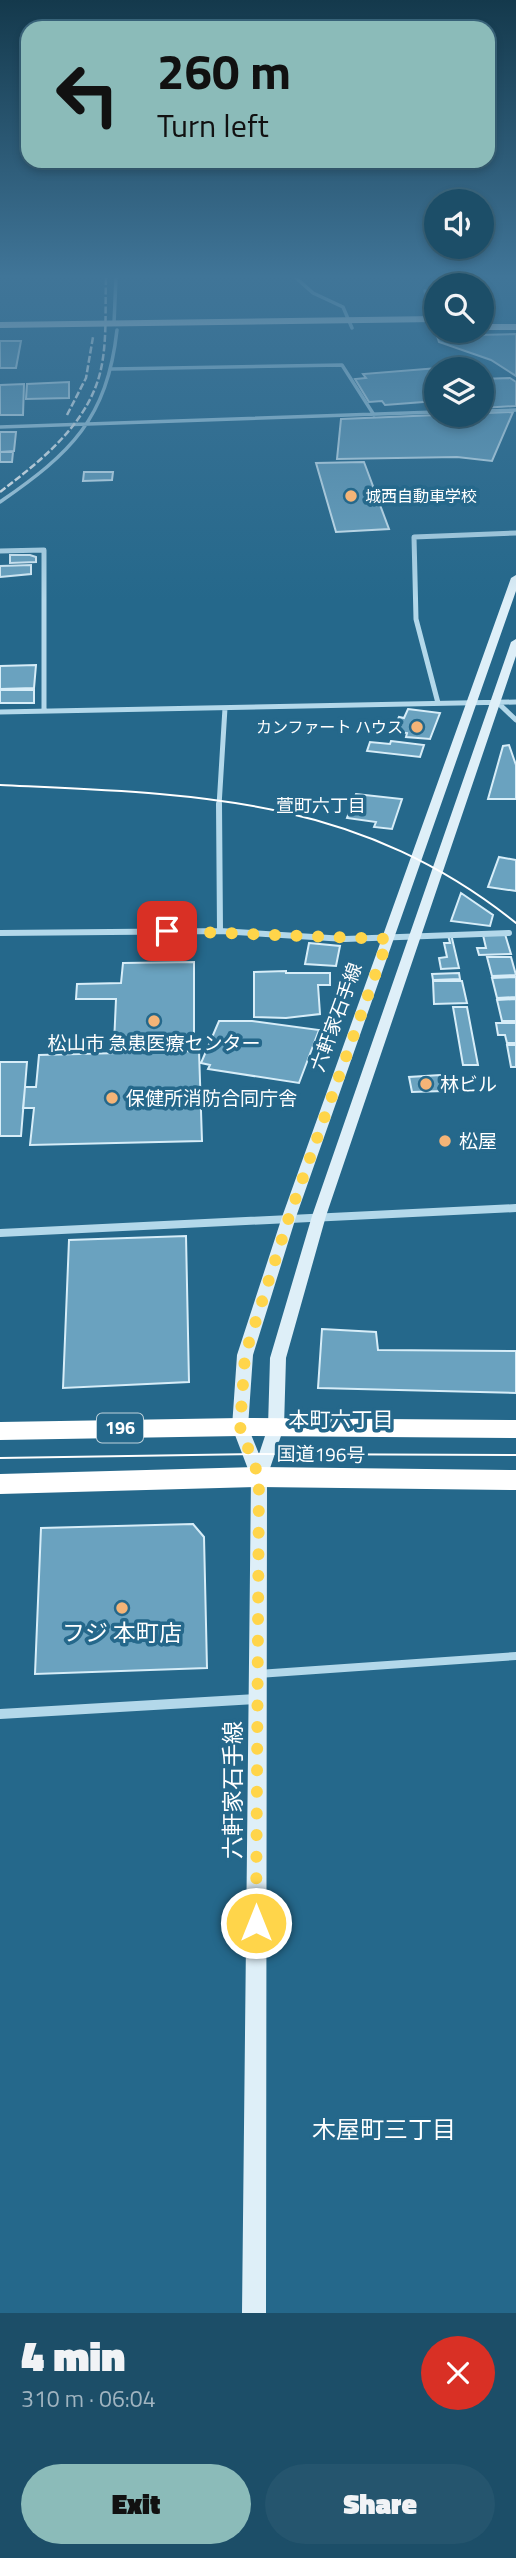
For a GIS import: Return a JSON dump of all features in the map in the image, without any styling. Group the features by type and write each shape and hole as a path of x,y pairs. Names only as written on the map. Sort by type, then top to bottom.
{"highway":[{"name":"国道196号","path":"0,1431 240,1427 516,1429"},
{"name":"国道196号","path":"0,1484 259,1477 516,1480"}],"main road":[{"name":"六軒家石手線","path":"259,1477 240,1427 245,1355 289,1217 516,578"},
{"name":"六軒家石手線","path":"254,2313 259,1477 276,1427 278,1358 319,1216 516,642"}],"street":[{"path":"0,502 40,472 86,424 107,386"},
{"path":"355,386 374,415"},
{"path":"494,411 516,410"},
{"path":"0,427 424,413"},
{"path":"438,703 416,619 414,537 516,533"},
{"path":"0,551 44,550 41,609 45,661 44,710"},
{"path":"497,702 516,720"},
{"path":"0,712 516,702"},
{"path":"220,932 219,800 225,708"},
{"path":"0,933 220,932 388,939 509,933"},
{"path":"0,1233 516,1208"},
{"path":"257,1674 516,1656"},
{"path":"0,1714 258,1699"}],"building":[{"path":"0,386 24,386 23,415 0,415"},
{"path":"27,386 69,386 69,398 26,399"},
{"path":"359,386 424,386 424,402 385,405 382,401 369,402"},
{"path":"494,386 516,386 516,406 494,407"},
{"path":"513,412 492,461 457,457 337,459 341,419 424,416 424,427 494,427 494,413"},
{"path":"0,432 16,432 14,451 0,452"},
{"path":"0,452 13,452 12,462 0,462"},
{"name":"城西自動車学校","path":"364,462 389,529 336,532 316,463"},
{"path":"84,472 113,472 112,480 83,481"},
{"path":"10,555 30,555 36,557 36,562 10,563"},
{"path":"31,565 31,574 0,577 0,566"},
{"path":"36,665 34,688 0,689 0,666"},
{"path":"0,690 34,690 34,703 0,703"},
{"name":"カンファート ハウス","path":"408,709 440,713 430,739 406,737 407,733 398,732 402,723 397,721 399,717 404,718"},
{"path":"391,741 424,745 420,757 367,751 370,742 390,744"},
{"path":"509,745 516,765 516,799 488,799 503,746"},
{"path":"356,794 402,799 392,829 374,827 376,822 347,818"},
{"path":"499,857 516,860 516,891 488,887"},
{"path":"461,893 493,915 490,926 451,921"},
{"path":"451,934 459,968 441,969 439,958 447,957 444,943 450,943 448,935"},
{"path":"505,934 511,954 479,955 477,948 486,948 483,935"},
{"path":"309,943 340,946 336,966 305,964"},
{"path":"487,957 511,957 516,975 492,976"},
{"name":"松山市 急患医療センター","path":"194,962 194,1043 114,1044 116,999 76,999 77,984 121,983 123,963"},
{"path":"254,972 330,973 330,985 318,985 320,1014 286,1018 254,1017"},
{"path":"459,973 460,979 433,980 432,974"},
{"path":"516,977 516,997 497,998 492,978"},
{"path":"433,981 462,981 467,1003 434,1004"},
{"path":"516,999 516,1021 502,1021 497,1000"},
{"path":"453,1007 467,1007 478,1065 463,1065"},
{"path":"219,1021 252,1021 319,1030 299,1083 208,1069 210,1065 201,1063"},
{"path":"496,1023 516,1023 516,1043 507,1043 505,1035 498,1035"},
{"path":"507,1045 516,1045 516,1067 511,1067"},
{"name":"保健所消防合同庁舎","path":"199,1051 202,1141 30,1145 34,1108 23,1108 25,1087 36,1087 39,1055"},
{"path":"0,1062 27,1062 21,1136 0,1136"},
{"name":"林ビル","path":"440,1075 444,1091 412,1092 409,1077"},
{"path":"186,1236 189,1382 63,1388 69,1240"},
{"path":"322,1329 376,1332 378,1350 516,1351 516,1393 318,1388"},
{"name":"フジ 本町店","path":"193,1524 204,1537 207,1668 35,1674 41,1528"}],"tram line":[{"path":"0,785 140,792 206,799 271,809 334,825 395,849 456,881 516,923"},
{"path":"0,1458 260,1454 516,1455"}],"railway":[{"path":"67,415 82,386"},
{"path":"0,492 33,466 63,437 77,421 97,386"}],"place":[{"name":"城西自動車学校","path":"351,496"},
{"name":"カンファート ハウス","path":"417,727"},
{"name":"松山市 急患医療センター","path":"154,1021"},
{"name":"林ビル","path":"426,1084"},
{"name":"保健所消防合同庁舎","path":"112,1098"},
{"name":"松屋","path":"445,1141"},
{"name":"フジ 本町店","path":"122,1608"}],"district":[{"name":"萱町六丁目","path":"321,806"},
{"name":"本町六丁目","path":"341,1420"},
{"name":"木屋町三丁目","path":"384,2130"}],"route":[{"path":"167,931 388,939 289,1217 245,1355 240,1427 259,1477 256,1923"}]}
